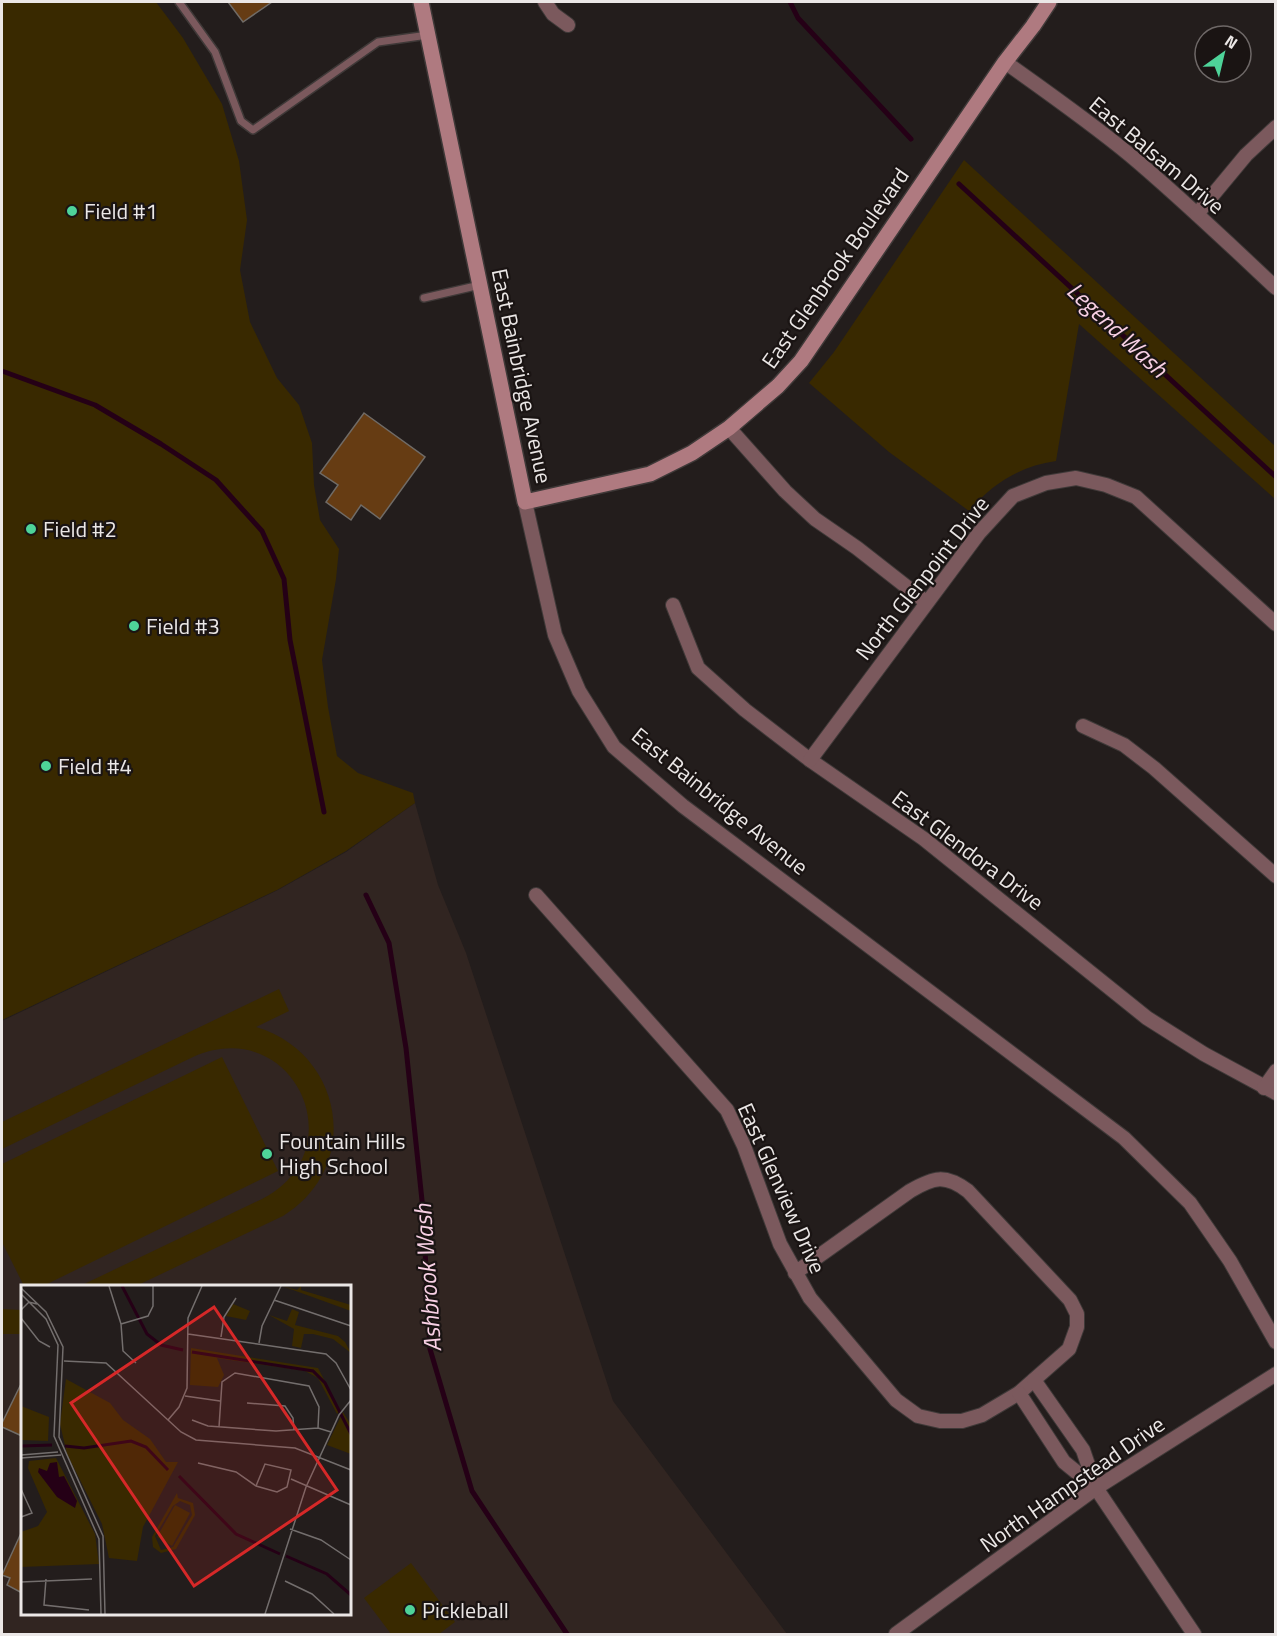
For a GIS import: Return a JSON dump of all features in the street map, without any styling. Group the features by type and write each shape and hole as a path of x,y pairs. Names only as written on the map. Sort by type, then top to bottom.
{"street":[{"name":"East Bainbridge Avenue","path":"421,2 525,502 555,635 579,691 614,747 682,806 1124,1138 1190,1203 1230,1261 1275,1342"},
{"path":"545,2 554,14 568,25"},
{"name":"East Glenbrook Boulevard","path":"525,502 650,474 692,453 729,428 778,387 801,361 1005,62 1049,2"},
{"name":"East Balsam Drive","path":"1005,62 1060,100 1129,155 1197,214 1275,288"},
{"path":"1197,214 1246,155 1275,127"},
{"path":"729,428 785,491 815,519 857,548 926,602"},
{"name":"North Glenpoint Drive","path":"810,760 979,533 1013,496 1046,483 1076,478 1106,485 1136,498 1275,624"},
{"name":"East Glendora Drive","path":"673,605 698,668 745,710 810,760 924,839 1147,1018 1204,1054 1270,1091"},
{"path":"1083,726 1124,745 1146,762 1275,876"},
{"name":"East Glenview Drive","path":"536,895 727,1110 744,1146 780,1244 795,1273 810,1298 896,1400 918,1416 940,1421 962,1421 982,1415 1019,1393 1069,1349 1077,1327 1077,1314 1070,1300 968,1191 956,1182 944,1178 927,1181 910,1191 795,1273"},
{"path":"1270,1091 1275,1071"},
{"name":"North Hampstead Drive","path":"896,1635 1096,1488 1275,1374"},
{"path":"1034,1380 1083,1450 1096,1488 1194,1635"},
{"path":"1019,1393 1064,1462 1096,1488"}],"lane":[{"path":"179,2 215,52 241,121 254,130 378,42 428,35"},
{"path":"424,298 480,285"}],"shaded area":[{"path":"2,2 156,2 183,38 222,104 239,161 247,220 240,270 250,322 277,378 299,405 312,443 314,485 320,520 339,549 322,660 337,756 358,773 413,793 415,803 346,851 277,890 2,1020"},
{"path":"964,160 1275,446 1275,499 1079,324 1056,461 1030,467 1008,478 987,493 969,511 889,452 809,383 834,352"},
{"name":"Fountain Hills High School","path":"415,803 438,885 466,953 613,1401 787,1634 2,1634 2,1021 278,890 346,852"},
{"path":"279,989 289,1011 256,1027 286,1041 309,1061 324,1085 332,1113 333,1142 325,1169 308,1195 283,1216 138,1285 82,1285 262,1199 291,1177 306,1150 308,1120 301,1093 284,1069 259,1054 228,1048 193,1057 2,1149 2,1122"},
{"path":"222,1057 278,1171 45,1285 24,1285 2,1242 2,1164"},
{"path":"2,1309 21,1310 21,1334 2,1334"},
{"name":"Pickleball","path":"411,1563 455,1622 439,1634 391,1634 364,1598"}],"building":[{"path":"228,2 272,2 243,22"},
{"path":"364,413 425,457 380,519 361,505 351,520 326,502 338,485 320,473"},
{"path":"21,1384 21,1436 2,1427"},
{"path":"21,1533 21,1592 7,1585 10,1578 2,1575"}],"waterway":[{"name":"Legend Wash","path":"790,2 798,18 911,139"},
{"name":"Legend Wash","path":"959,184 1276,477"},
{"path":"2,371 95,405 161,444 216,480 262,531 284,579 290,640 324,812"},
{"name":"Ashbrook Wash","path":"366,895 389,943 406,1048 423,1210 430,1349 472,1491 567,1634"}],"place":[{"name":"Field #1","path":"72,211"},
{"name":"Field #2","path":"31,529"},
{"name":"Field #3","path":"134,626"},
{"name":"Field #4","path":"46,766"},
{"name":"Fountain Hills High School","path":"267,1154"},
{"name":"Pickleball","path":"410,1610"}]}
